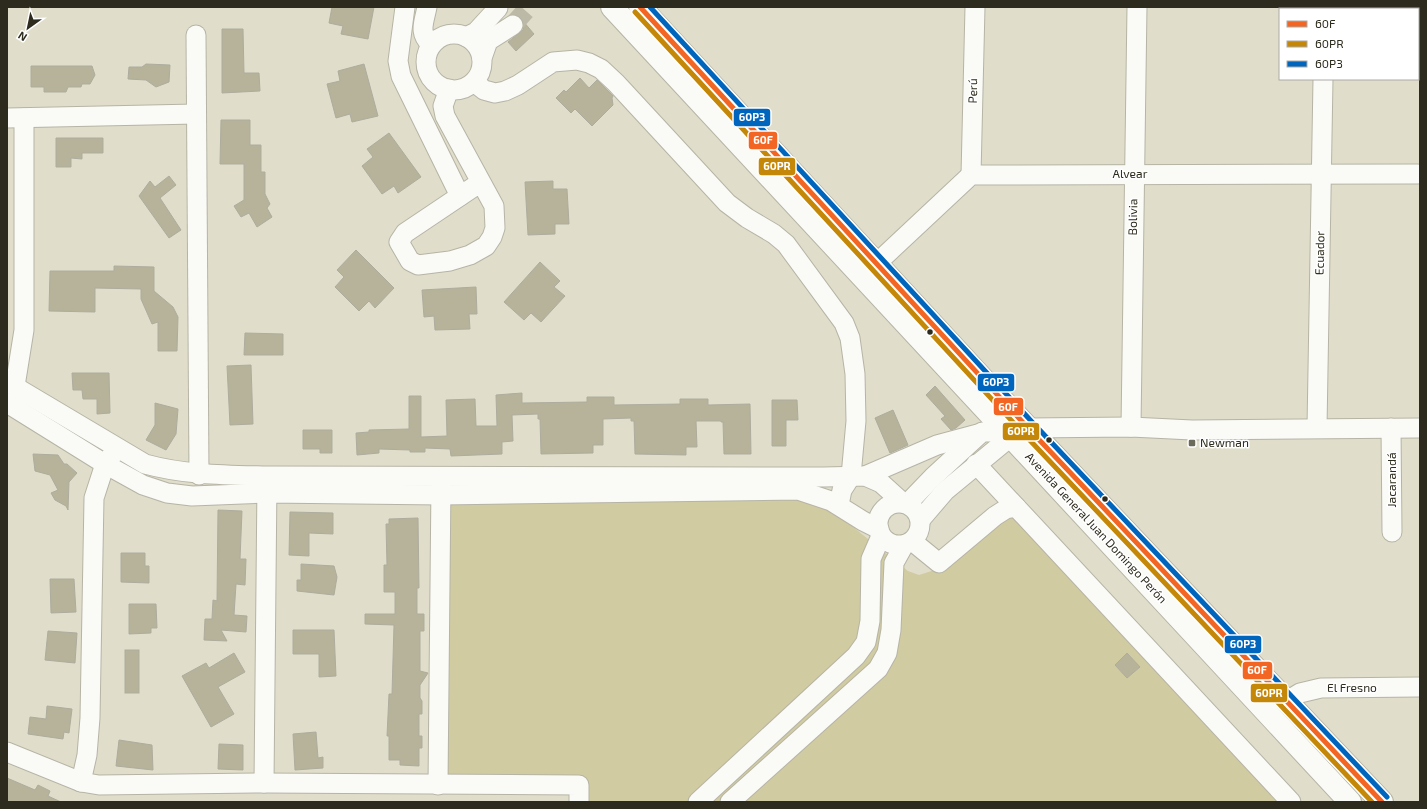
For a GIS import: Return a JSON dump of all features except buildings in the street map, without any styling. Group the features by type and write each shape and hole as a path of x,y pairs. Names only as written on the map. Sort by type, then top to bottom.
{"main road":[{"name":"Avenida General Juan Domingo Perón","path":"612,7 1017,430 1287,701 1382,802"},
{"name":"Avenida General Juan Domingo Perón","path":"640,7 876,264 1017,430 1350,802"}],"street":[{"path":"405,7 398,61 401,76 460,196"},
{"path":"427,7 422,30 425,39 431,46"},
{"name":"Perú","path":"971,175 975,7"},
{"name":"Bolivia","path":"1131,427 1137,7"},
{"path":"466,37 476,32 498,8"},
{"path":"482,58 479,49 474,42 457,34 447,35 438,39 431,46 427,54 426,64 428,73 441,87 449,90 467,87 474,82 480,71 482,58 488,41 513,25"},
{"path":"196,35 199,475"},
{"path":"474,82 484,90 495,93 505,91 518,85 553,62 577,60 589,63 600,69 616,83 726,203 747,218 774,234 786,244 844,322 850,338 855,374 858,476"},
{"path":"401,76 428,73"},
{"name":"Ecuador","path":"1317,428 1323,80"},
{"path":"449,90 443,106 445,116 482,182 494,206 495,228 492,237 486,246 470,255 450,261 418,265 410,261 399,242 405,233 482,182"},
{"path":"10,390 24,330 15,118 196,114"},
{"name":"Alvear","path":"971,175 1418,174"},
{"path":"876,264 971,175"},
{"path":"10,390 145,464 169,471 267,484 441,495 798,490 839,505 880,532 891,544 908,543 939,563 995,516 1006,509 1016,507"},
{"path":"10,390 105,464 143,485 167,493 192,496 267,484 441,476 858,476 881,483 904,503 916,510 921,519 920,532 908,543 894,563 891,630 887,653 878,669 730,802"},
{"path":"839,505 842,490 858,476 937,445 982,432 1131,427 1192,430 1420,428"},
{"name":"Jacarandá","path":"1391,428 1392,532"},
{"path":"921,519 945,490 1017,430"},
{"path":"698,802 856,656 866,642 870,621 871,559 880,532 879,516 888,505 904,503 982,432"},
{"path":"80,782 87,755 90,718 94,498 105,464 118,448"},
{"path":"976,464 1290,802"},
{"path":"438,785 441,476"},
{"path":"264,783 267,484"},
{"name":"El Fresno","path":"1287,701 1300,693 1321,688 1420,687"},
{"path":"7,752 80,782 99,785 264,783 579,785 579,802"}],"shaded area":[{"path":"797,500 819,505 833,511 908,571 919,575 947,566 1002,518 1015,517 1282,802 585,802 584,780 447,780 449,503"}],"tunnel":[{"path":"513,25 529,7"}],"transit line":[{"name":"60F","path":"640,7 1028,428 1382,802"},
{"name":"60P3","path":"650,7 1033,423 1387,797"},
{"name":"60PR","path":"635,12 1023,433 1372,802"}],"place":[{"name":"Newman","path":"1192,443"}]}
